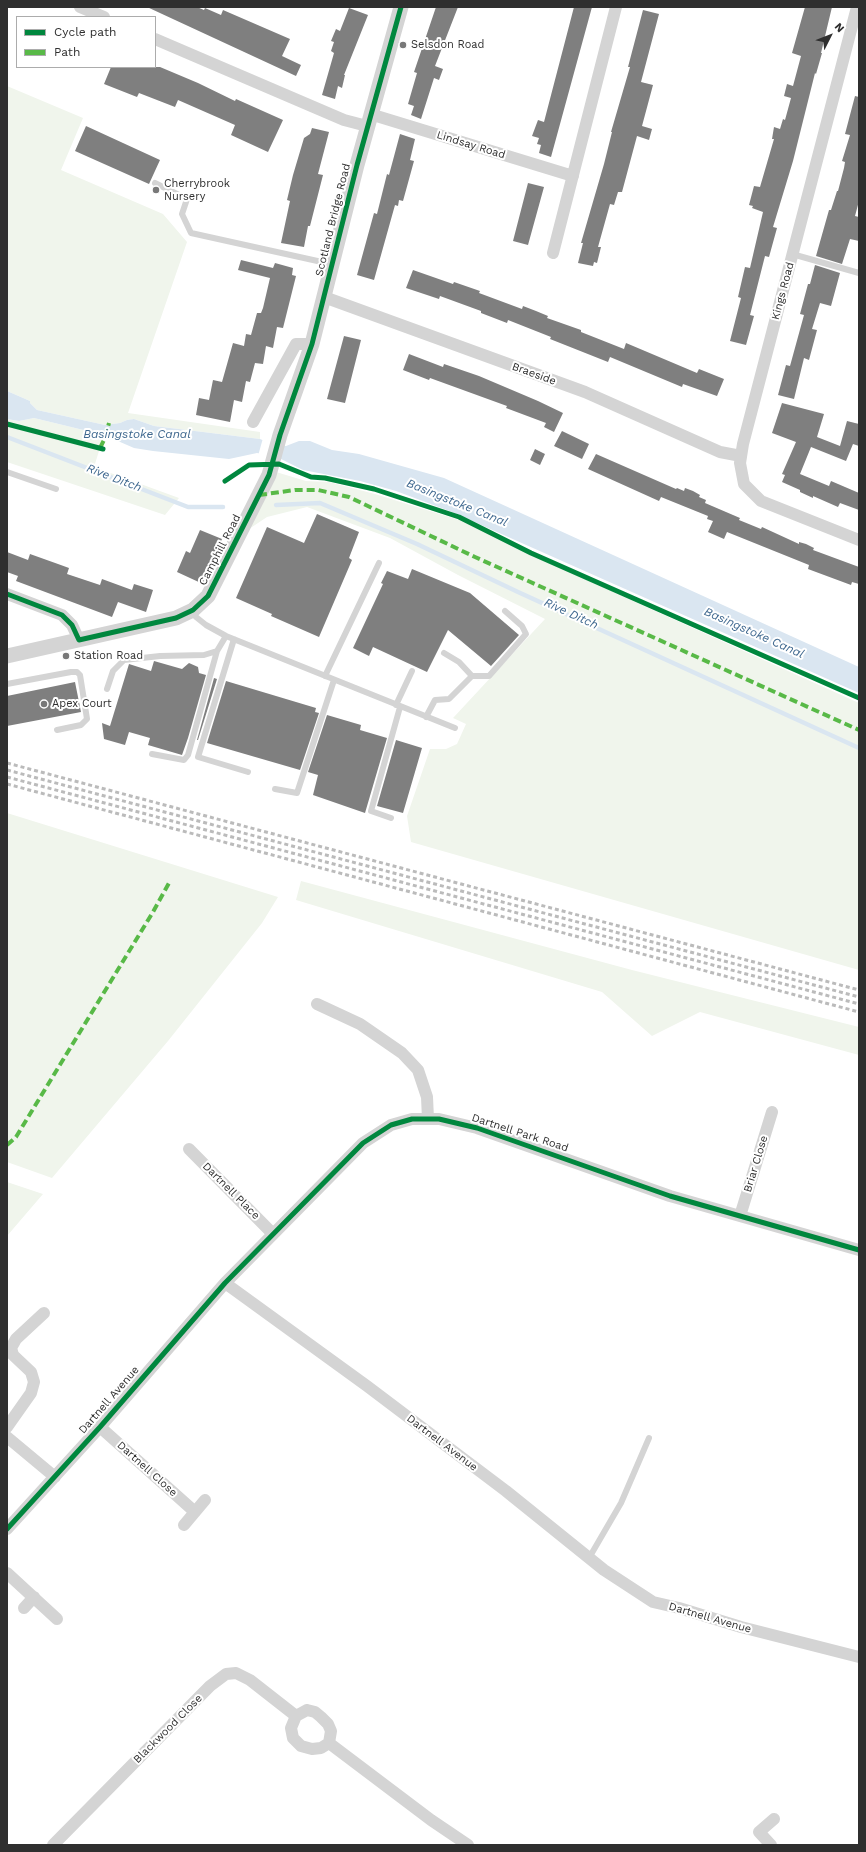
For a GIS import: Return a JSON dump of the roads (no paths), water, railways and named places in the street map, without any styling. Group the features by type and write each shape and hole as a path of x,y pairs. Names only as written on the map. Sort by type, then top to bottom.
{"street":[{"path":"80,7 102,16"},
{"name":"Scotland Bridge Road","path":"280,435 312,344 369,120 401,7"},
{"path":"552,253 616,7"},
{"name":"Kings Road","path":"857,7 741,456 741,471 744,484 761,501 859,540"},
{"path":"156,39 344,120 369,120"},
{"name":"Lindsay Road","path":"369,120 573,176"},
{"name":"Braeside","path":"324,297 585,392 720,452 741,456"},
{"path":"253,422 296,344 312,344"},
{"name":"Camphill Road","path":"7,656 165,621 193,610 203,602 210,592 269,475 280,435"},
{"path":"7,594 53,610 65,616 72,625 79,640"},
{"path":"317,1004 360,1024 402,1053 418,1070 427,1097 428,1119"},
{"name":"Briar Close","path":"740,1216 772,1112"},
{"name":"Dartnell Park Road","path":"225,1283 363,1143 391,1125 412,1119 439,1119 477,1128 670,1196 859,1250"},
{"name":"Dartnell Place","path":"189,1149 273,1234"},
{"name":"Dartnell Avenue","path":"7,1529 100,1427 225,1283 499,1486 604,1570 653,1602 859,1658"},
{"path":"7,1427 31,1393 34,1382 31,1372 13,1354 11,1348 16,1338 44,1313"},
{"name":"Dartnell Close","path":"100,1427 195,1512"},
{"path":"7,1437 55,1477"},
{"path":"184,1524 205,1500"},
{"path":"7,1573 57,1619"},
{"path":"24,1608 34,1597"},
{"name":"Blackwood Close","path":"53,1845 210,1686 226,1674 236,1673 250,1680 296,1716"},
{"path":"307,1710 315,1712 328,1724 331,1731 329,1742 321,1748 312,1749 301,1746 293,1738 291,1728 296,1716 307,1710"},
{"path":"329,1742 431,1820 468,1845"},
{"path":"771,1845 759,1832 774,1818"}],"lane":[{"path":"156,183 187,199 182,214 191,233 333,264"},
{"path":"792,254 859,273"},
{"path":"7,472 56,489"},
{"path":"325,676 379,563"},
{"path":"193,610 196,617 206,625 226,636 455,728"},
{"path":"426,717 435,700 449,699 472,676 489,676 526,634 522,626 505,611"},
{"path":"152,754 184,760 188,755 218,652 226,636"},
{"path":"234,639 198,757 248,772"},
{"path":"107,690 113,671 124,660 160,656 204,655 218,652"},
{"path":"444,653 459,662 472,676"},
{"path":"391,818 371,811 398,706 412,671"},
{"path":"7,684 77,672 80,675 87,719 86,722 81,725 57,730"},
{"path":"275,789 297,793 334,680"},
{"path":"589,1558 621,1503 649,1438"}],"water":[{"name":"Basingstoke Canal","path":"7,391 30,401 30,403 37,410 105,425 134,419 154,426 260,439 277,446 286,446 299,441 310,441 332,450 359,454 444,478 859,667 859,693 452,512 396,491 360,481 303,470 275,456 257,453 229,459 153,451 134,448 104,435 34,418 19,421 7,419"}],"waterway":[{"name":"Rive Ditch","path":"7,437 188,507 223,507"},
{"name":"Rive Ditch","path":"276,505 320,503 417,544 518,592 859,748"}],"railway":[{"path":"7,763 859,990"},
{"path":"7,770 859,997"},
{"path":"7,777 859,1004"},
{"path":"7,784 859,1012"}],"place":[{"name":"Selsdon Road","path":"403,45"},
{"name":"Cherrybrook Nursery","path":"156,190"},
{"name":"Station Road","path":"66,656"},
{"name":"Apex Court","path":"44,704"}]}
